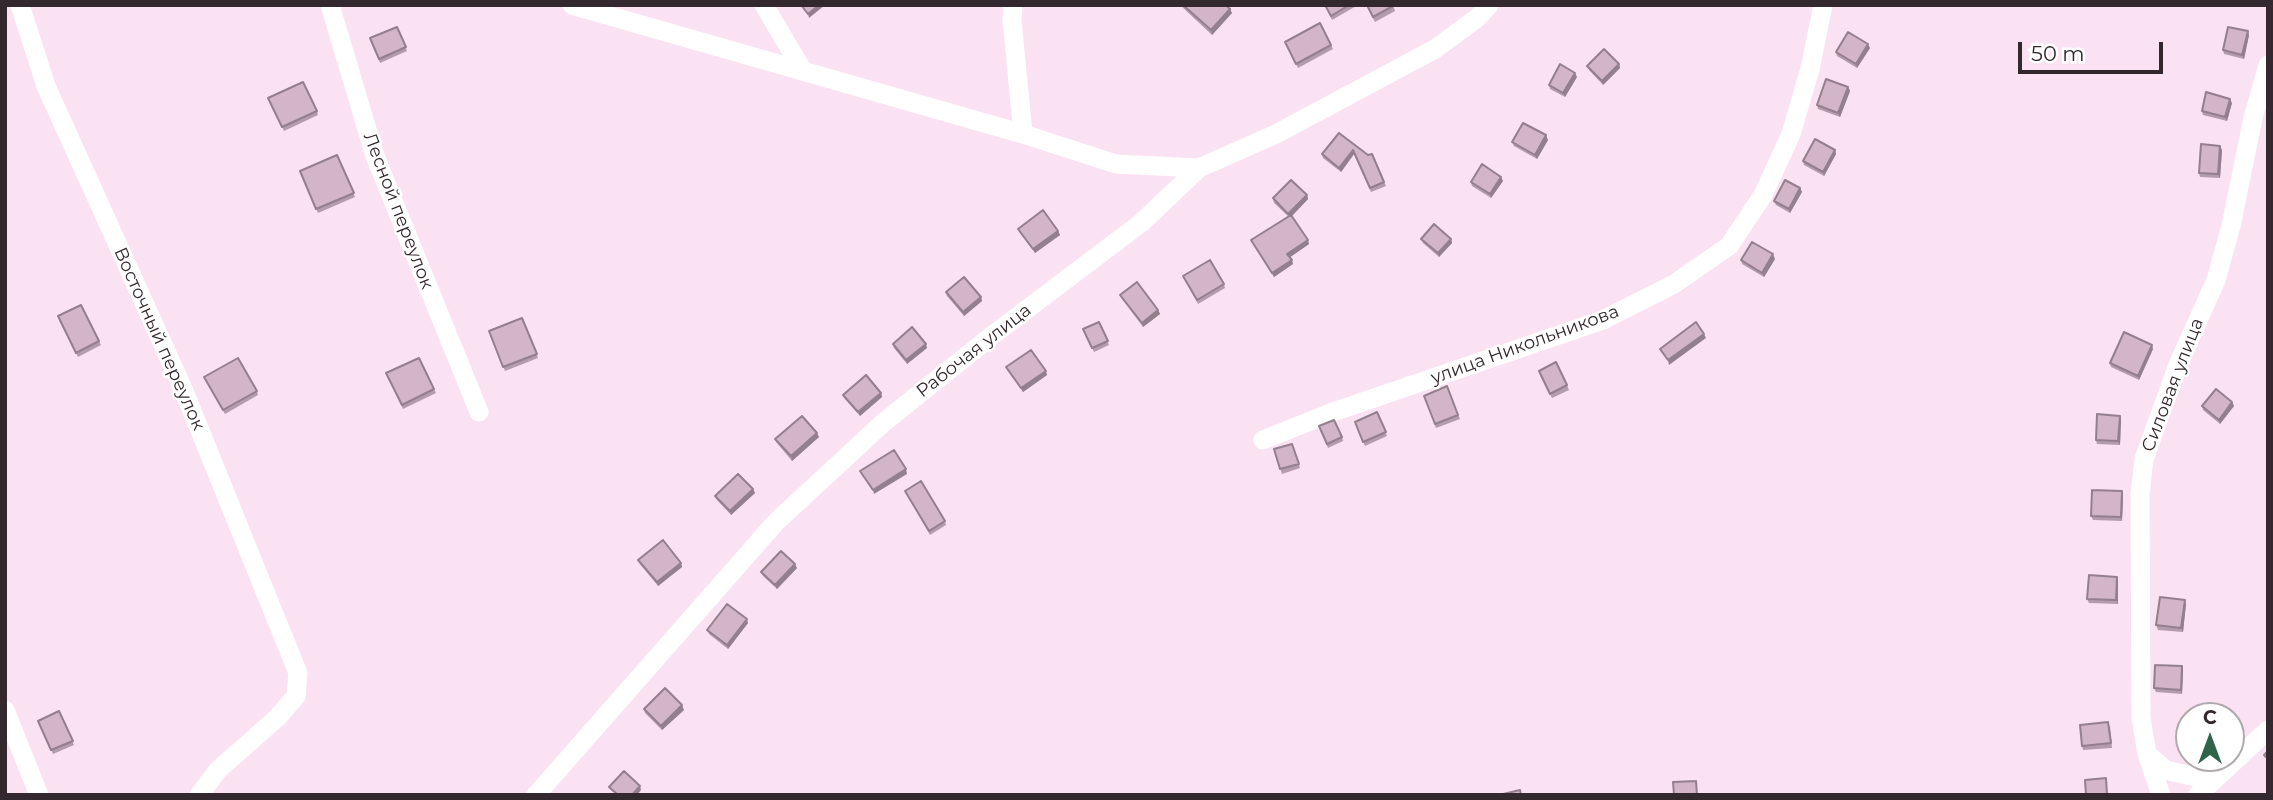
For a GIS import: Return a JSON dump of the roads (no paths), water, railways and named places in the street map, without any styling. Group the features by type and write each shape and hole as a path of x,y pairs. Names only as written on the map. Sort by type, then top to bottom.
{"street":[{"name":"Восточный переулок","path":"20,5 46,86 184,391 298,673 296,696 278,717 218,770 199,795"},
{"name":"Лесной переулок","path":"330,5 375,156 478,412"},
{"path":"572,5 1023,134 1116,164 1199,168"},
{"path":"764,5 803,71"},
{"path":"1013,5 1013,33 1023,134"},
{"name":"Рабочая улица","path":"536,795 776,522 883,423 994,334 1141,223 1199,168 1276,134 1435,49 1477,18 1489,5"},
{"name":"улица Никольникова","path":"1263,440 1334,412 1603,320 1674,284 1729,246 1763,195 1791,134 1810,69 1823,5"},
{"name":"Силовая улица","path":"2161,795 2147,754 2141,718 2140,494 2144,459 2173,378 2216,280 2231,226 2253,118 2268,65"},
{"path":"5,709 38,795"},
{"path":"2198,795 2268,730"},
{"path":"2147,754 2166,770 2195,777 2219,775"}]}
